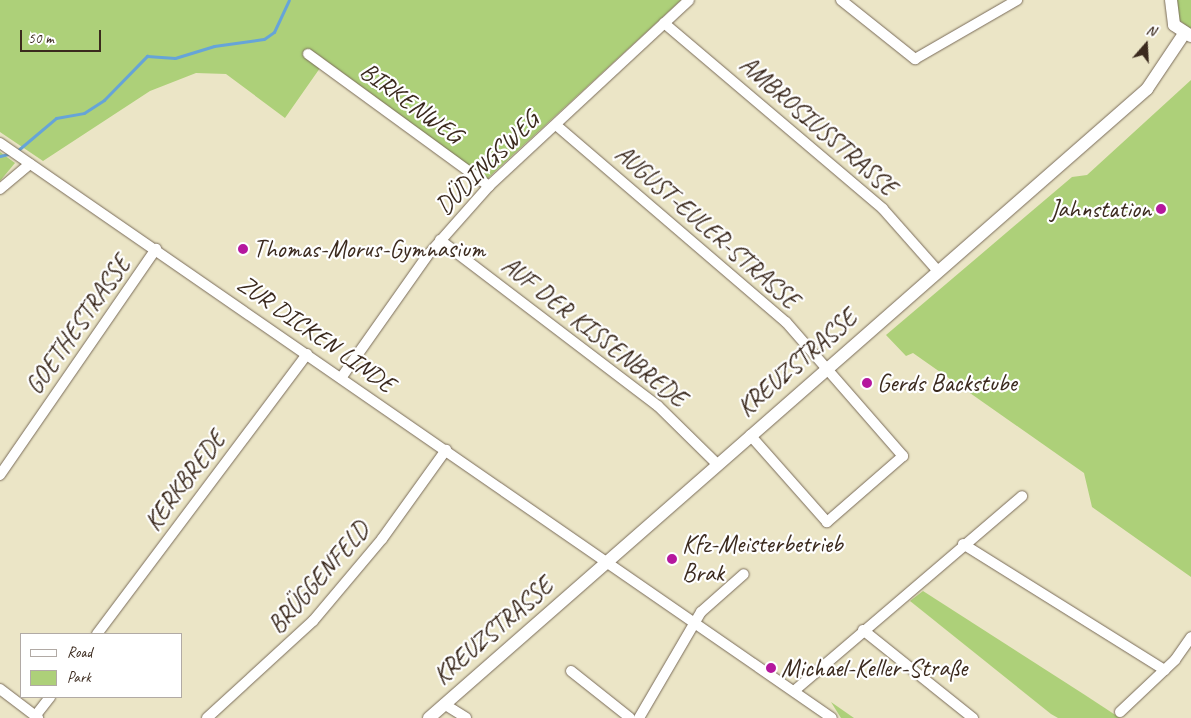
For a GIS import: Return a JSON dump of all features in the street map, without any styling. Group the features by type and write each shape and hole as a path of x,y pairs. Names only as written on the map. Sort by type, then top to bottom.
{"street":[{"name":"DÜDINGSWEG","path":"341,378 440,240 489,186 689,0"},
{"path":"841,0 915,59 1017,0"},
{"path":"1171,0 1171,18 1188,35"},
{"name":"AMBROSIUSSTRASSE","path":"664,23 883,209 937,270"},
{"name":"KREUZSTRASSE","path":"429,718 608,562 826,367 1147,88 1188,35"},
{"name":"BIRKENWEG","path":"308,54 489,186"},
{"name":"AUGUST-EULER-STRASSE","path":"556,125 755,293 826,367 903,456 827,522 750,435"},
{"name":"ZUR DICKEN LINDE","path":"2,144 608,562 693,624 832,718"},
{"path":"0,189 30,164"},
{"name":"AUF DER KISSENBREDE","path":"440,240 658,406 717,464"},
{"name":"GOETHESTRASSE","path":"0,474 156,250"},
{"name":"KERKBREDE","path":"98,633 307,354"},
{"name":"BRÜGGENFELD","path":"207,718 313,621 382,539 446,450"},
{"path":"794,691 963,544 1022,496"},
{"path":"963,544 1165,670"},
{"path":"639,718 693,624 744,574"},
{"path":"863,630 973,718"},
{"path":"1120,712 1165,670 1191,637"},
{"path":"571,671 630,718"},
{"path":"0,689 37,716 49,698"},
{"path":"444,704 466,718"}],"green space":[{"path":"0,0 681,0 487,179 317,54 320,68 285,118 226,74 196,73 150,91 43,161 0,132"},
{"path":"1177,0 1191,0 1191,30 1177,18"},
{"path":"1191,80 1191,577 1092,507 1084,473 913,353 906,356 886,335 1072,177 1087,175"},
{"path":"0,152 15,163 0,181"},
{"path":"923,591 1120,718 1058,718 1051,714 910,601"},
{"path":"831,702 854,718 841,718"}],"waterway":[{"path":"17,151 56,118 84,113 104,100 147,56 175,58 214,46 264,39 274,32 289,0"},
{"path":"0,156 12,153"}],"place":[{"name":"Jahnstation","path":"1161,209"},
{"name":"Thomas-Morus-Gymnasium","path":"243,249"},
{"name":"Gerds Backstube","path":"867,383"},
{"name":"Kfz-Meisterbetrieb Brak","path":"672,559"},
{"name":"Michael-Keller-Straße","path":"771,668"}]}
